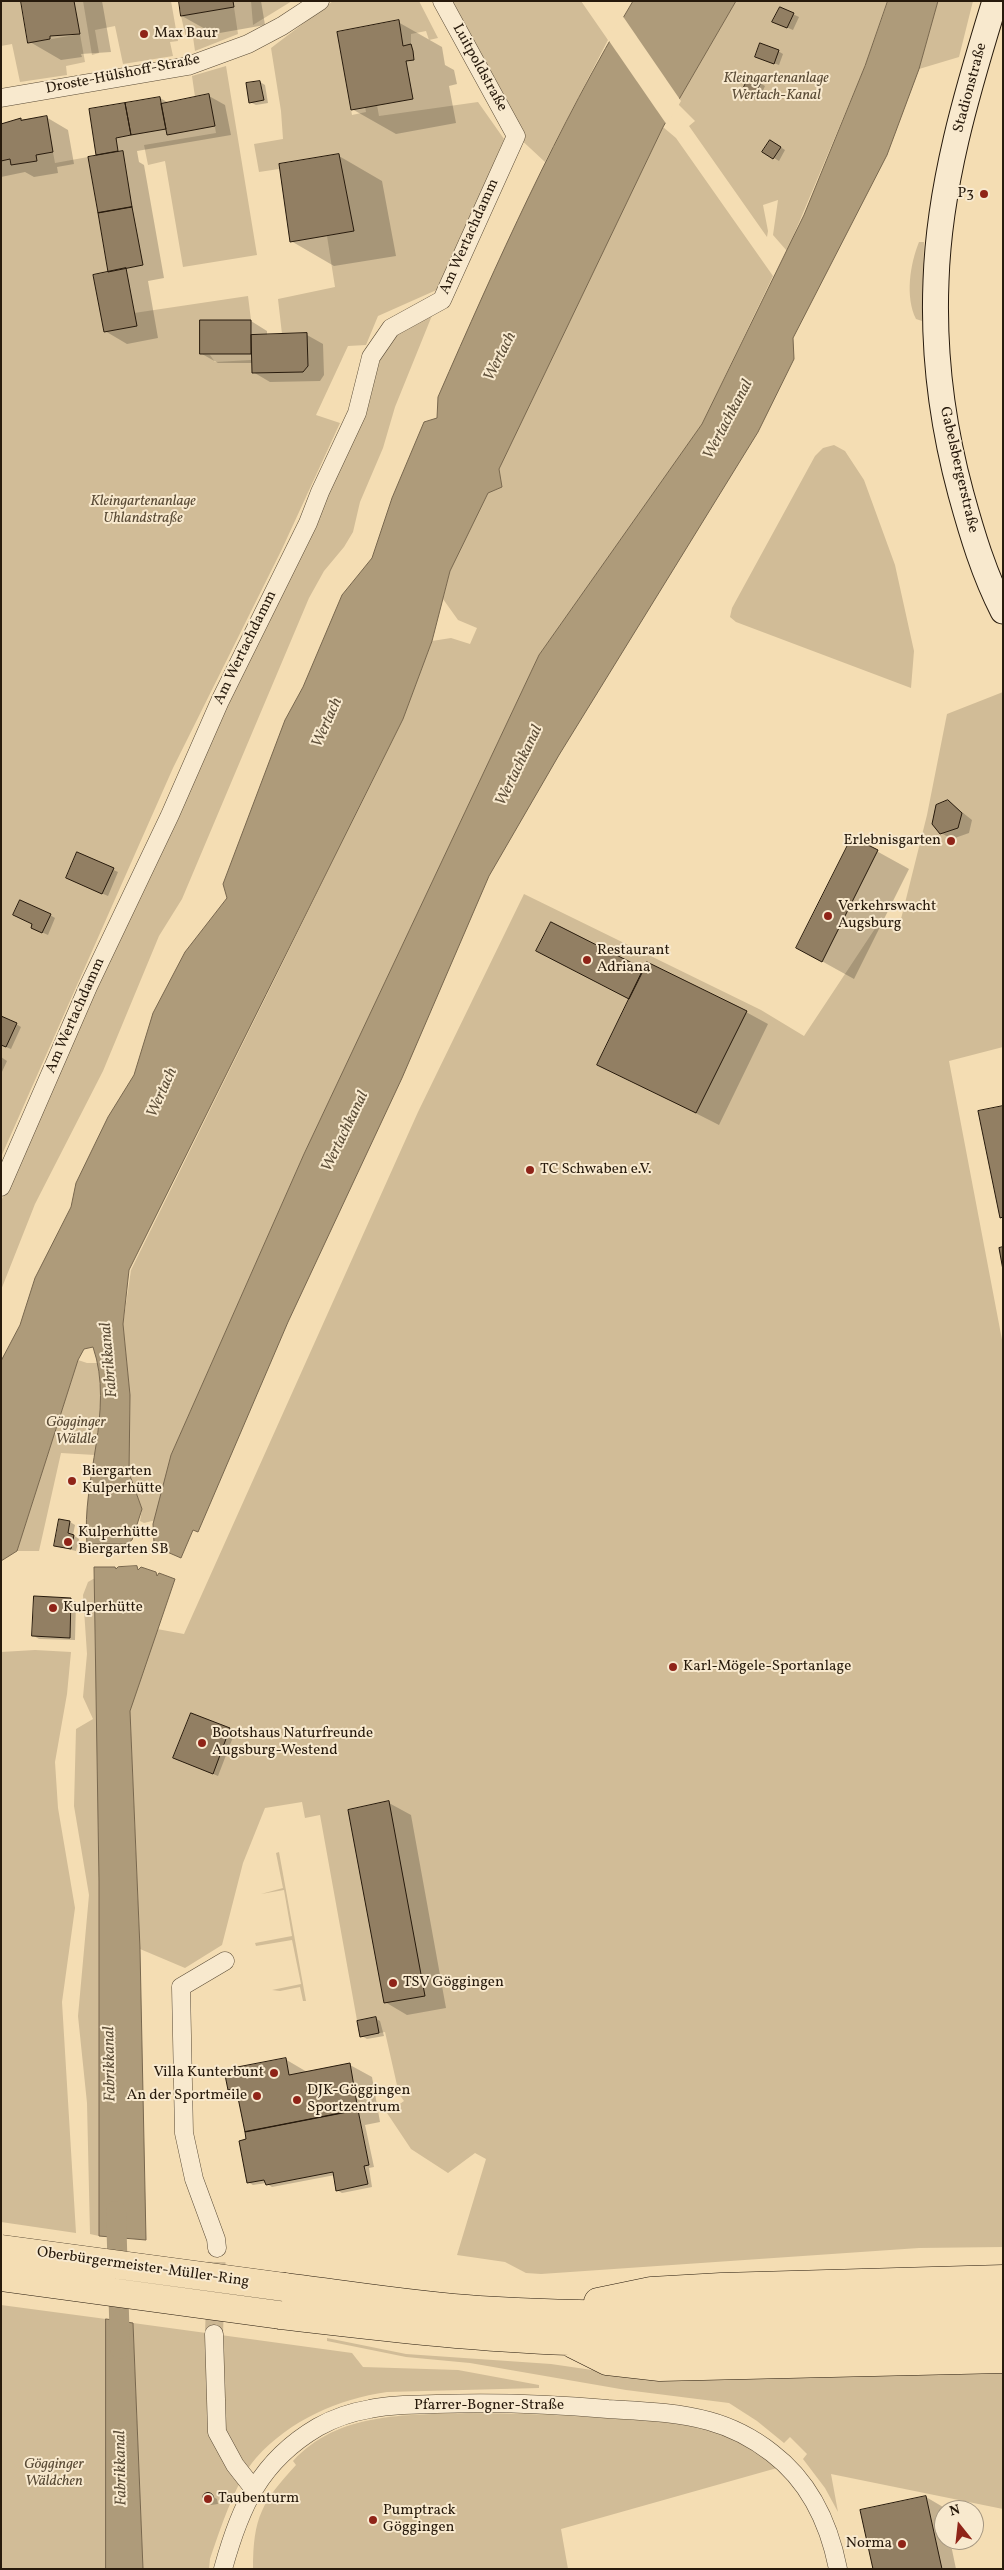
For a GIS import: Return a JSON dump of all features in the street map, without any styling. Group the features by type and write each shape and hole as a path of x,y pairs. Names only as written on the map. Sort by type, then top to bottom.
{"highway":[{"name":"Oberbürgermeister-Müller-Ring","path":"1,2249 284,2288 463,2308 546,2312"},
{"name":"Oberbürgermeister-Müller-Ring","path":"1,2277 280,2315 465,2335 567,2341 671,2342 1003,2332"},
{"path":"546,2312 651,2291 1003,2279"},
{"path":"546,2312 672,2314 1003,2305"},
{"path":"567,2341 607,2361 660,2367 1003,2359"}],"street":[{"name":"Droste-Hülshoff-Straße","path":"1,98 188,66 248,44 282,26 320,1"},
{"name":"Luitpoldstraße","path":"442,1 516,136"},
{"name":"Stadionstraße","path":"949,174 967,95 995,1"},
{"name":"Am Wertachdamm","path":"1,1186 88,987 170,815 220,701 308,523 320,492 357,413 371,357 391,328 442,300 516,136"},
{"name":"Gabelsbergerstraße","path":"949,174 941,224 936,281 936,356 940,393 949,450 972,534 1003,611"},
{"path":"217,2248 216,2239 194,2178 184,2132 181,1987 225,1961"},
{"path":"214,2334 217,2432 235,2466 252,2488"},
{"name":"Pfarrer-Bogner-Straße","path":"223,2569 240,2515 252,2488 272,2464 318,2428 348,2414 370,2408 466,2403 544,2404 683,2415 711,2421 735,2431 772,2452 787,2466 815,2501 827,2524 838,2569"}],"green space":[{"path":"1,1 21,1 29,43 80,34 85,62 66,66 67,75 20,82 12,44 1,46"},
{"path":"83,1 171,1 178,41 170,42 173,56 123,64 115,26 95,30 99,53 92,55"},
{"path":"251,1 292,1 253,25"},
{"name":"Kleingartenanlage Uhlandstraße","path":"333,1 419,1 438,38 429,40 426,31 411,34 411,44 403,46 398,20 337,32 352,115 366,112 365,107 377,105 379,116 478,102 504,139 441,288 378,316 366,345 348,346 316,415 340,423 282,549 173,768 1,1157 1,161 10,159 11,165 36,161 36,155 53,152 55,163 88,157 108,272 93,275 104,332 136,326 134,313 248,296 251,320 200,321 201,354 210,355 215,362 251,360 252,373 303,372 308,366 307,334 282,334 278,299 335,287 327,236 354,231 339,155 279,164 279,169 259,172 254,144 283,139 281,111 271,48"},
{"path":"442,1 581,1 608,40 545,162 516,135"},
{"name":"Kleingartenanlage Wertach-Kanal","path":"736,1 888,1 865,66 787,251 773,235 778,200 763,205 768,231 767,237 689,126 695,121 677,103"},
{"path":"938,1 973,1 959,57 919,69"},
{"path":"234,7 238,34 195,51 193,37 186,38 181,16"},
{"path":"226,66 257,255 183,267 165,161 148,165 144,145 216,133 209,94 195,97 192,76"},
{"path":"663,127 676,138 773,276 702,424 539,655 304,1154 171,1455 156,1520 144,1523 140,1521 142,1509 129,1473 130,1395 123,1324 131,1270 403,719 432,641 451,638 470,644 477,628 458,620 443,599 450,571 488,492 502,487 499,469"},
{"path":"919,242 924,242 922,321 916,319 910,291 911,270"},
{"path":"433,313 395,407 383,448 360,502 353,532 344,547 324,571 309,598 182,899 159,936 103,1071 35,1204 1,1290 1,1201 375,367 391,337"},
{"path":"834,445 845,451 864,480 895,565 914,651 911,688 736,622 730,617 732,608 815,456 823,448"},
{"name":"Karl-Mögele-Sportanlage","path":"1003,692 1003,1047 949,1061 1003,1345 1003,2247 919,2248 541,2274 526,2273 505,2262 457,2255 486,2159 475,2153 448,2173 411,2149 387,2113 404,2101 399,2094 385,2032 360,2037 320,1815 305,1818 302,1802 265,1808 243,1863 222,1945 185,1968 140,1949 130,1711 157,1629 184,1634 418,1112 524,894 761,1010 804,1036 880,921 899,927 927,815 947,714"},
{"name":"Gögginger Wäldle","path":"78,1360 87,1363 98,1363 101,1397 95,1455 61,1453 39,1551 17,1551"},
{"path":"95,1578 99,1881 99,2236 90,2234 87,2103 78,2016 89,1895 74,1806 76,1729 93,1719 83,1697 87,1654 83,1595 88,1582"},
{"path":"35,1650 71,1652 67,1694 55,1762 58,1808 75,1908 62,2002 76,2233 1,2222 1,1652"},
{"path":"279,1852 306,2001 303,2001 300,1987 280,1991 272,1990 301,1984 292,1940 256,1946 255,1943 292,1936 284,1890 261,1894 283,1888 276,1853"},
{"name":"Gögginger Wäldchen","path":"1,2305 106,2319 106,2569 1,2569"},
{"path":"133,2323 352,2353 363,2367 458,2370 539,2385 539,2388 387,2392 351,2400 316,2413 299,2422 269,2445 249,2467 235,2492 224,2520 210,2559 209,2569 143,2569"},
{"path":"327,2338 406,2354 551,2364 647,2378 1003,2370 1003,2509 984,2505 984,2500 959,2500 831,2474 838,2512 825,2488 803,2459 807,2454 790,2437 784,2443 757,2421 729,2403 626,2390 470,2363 406,2357 327,2341"},
{"path":"420,2414 563,2415 658,2421 696,2427 729,2437 751,2449 777,2468 561,2529 568,2569 253,2569 255,2536 267,2500 296,2465 293,2461 311,2445 330,2433 374,2419"}],"water":[{"name":"Wertach","path":"633,1 736,1 663,127 499,469 502,487 488,493 450,571 432,641 403,719 129,1270 123,1324 130,1395 129,1473 142,1509 132,1540 126,1544 87,1544 86,1519 88,1495 99,1420 100,1396 99,1371 93,1347 84,1349 78,1360 17,1551 1,1561 1,1361 20,1325 35,1278 71,1207 76,1183 108,1117 134,1075 153,1013 185,952 227,898 223,884 285,720 303,687 342,595 372,558 392,498 424,422 437,418 438,397 529,196 579,97"},
{"name":"Wertachkanal","path":"888,1 938,1 919,69 887,155 793,338 794,359 758,432 559,755 489,876 402,1078 288,1322 198,1532 193,1530 181,1558 158,1548 154,1543 153,1524 171,1455 304,1154 539,655 702,424 804,215 865,66"},
{"path":"137,1566 138,1570 141,1567 156,1572 157,1576 159,1573 175,1579 130,1711 140,1949 146,2240 99,2236 99,1881 94,1567 115,1567 116,1569 118,1567"},
{"path":"106,2319 133,2323 143,2569 106,2569"}],"pier":[{"path":"622,15 681,101 667,125 607,38"}],"building":[{"path":"21,1 74,1 80,34 50,36 50,39 28,43"},
{"path":"179,1 233,1 234,7 181,16"},
{"path":"780,7 794,13 787,28 772,22"},
{"path":"399,20 403,46 411,44 413,51 414,60 406,61 413,99 351,110 337,32"},
{"path":"760,43 779,50 774,64 755,57"},
{"path":"749,77 761,82 753,99 741,93"},
{"path":"260,81 264,100 249,103 246,83"},
{"path":"209,94 215,126 167,135 161,104"},
{"path":"160,97 166,129 131,135 125,103"},
{"path":"125,103 131,135 116,138 118,151 96,155 89,109"},
{"path":"47,116 53,152 36,155 37,161 11,165 10,159 1,161 1,124 21,118 21,120"},
{"path":"770,140 781,147 773,159 762,152"},
{"path":"123,151 132,207 98,213 88,157"},
{"path":"339,154 354,231 290,242 279,164"},
{"path":"132,207 143,265 108,272 98,213"},
{"path":"126,268 137,326 104,332 93,275"},
{"path":"200,320 251,320 251,354 200,354"},
{"path":"307,333 308,366 303,372 252,373 251,335"},
{"path":"948,800 962,813 958,828 940,834 932,824 936,805"},
{"name":"Verkehrswacht Augsburg","path":"852,837 878,850 822,962 796,948"},
{"path":"77,852 114,868 102,894 66,878"},
{"path":"20,900 51,914 42,933 31,928 32,924 13,915"},
{"path":"551,922 644,969 629,999 536,951"},
{"path":"647,962 747,1011 696,1113 597,1065"},
{"path":"1,1016 17,1023 6,1047 1,1045"},
{"path":"1003,1106 1003,1217 1000,1218 978,1111"},
{"path":"1003,1247 1003,1270 999,1248"},
{"path":"59,1519 70,1521 68,1533 74,1535 71,1549 54,1546"},
{"path":"34,1596 71,1598 70,1638 32,1636"},
{"name":"Bootshaus Naturfreunde Augsburg-Westend","path":"191,1713 230,1728 213,1774 173,1758"},
{"path":"389,1801 425,1996 384,2003 348,1810"},
{"path":"376,2017 379,2033 360,2037 357,2021"},
{"name":"DJK-Göggingen Sportzentrum","path":"286,2058 289,2075 350,2063 358,2110 245,2132 236,2088 228,2090 224,2070"},
{"path":"358,2110 369,2165 364,2166 368,2184 336,2191 333,2172 266,2185 264,2180 247,2183 239,2141 246,2139 245,2132"},
{"name":"Taubenturm","path":"208,2492 214,2498 208,2504 202,2498"},
{"name":"Norma","path":"926,2496 934,2532 934,2550 938,2550 942,2569 873,2569 860,2510"}],"waterway":[{"name":"Fabrikkanal","path":"116,2211 120,2349"}],"tunnel":[{"path":"214,2334 217,2248"}],"place":[{"name":"Max Baur","path":"144,34"},
{"name":"P3","path":"984,194"},
{"name":"Erlebnisgarten","path":"951,841"},
{"name":"Verkehrswacht Augsburg","path":"828,916"},
{"name":"Restaurant Adriana","path":"587,960"},
{"name":"TC Schwaben e.V.","path":"530,1170"},
{"name":"Biergarten Kulperhütte","path":"72,1481"},
{"name":"Kulperhütte Biergarten SB","path":"68,1542"},
{"name":"Kulperhütte","path":"53,1608"},
{"name":"Karl-Mögele-Sportanlage","path":"673,1667"},
{"name":"Bootshaus Naturfreunde Augsburg-Westend","path":"202,1743"},
{"name":"TSV Göggingen","path":"393,1983"},
{"name":"Villa Kunterbunt","path":"274,2073"},
{"name":"An der Sportmeile","path":"257,2096"},
{"name":"DJK-Göggingen Sportzentrum","path":"297,2100"},
{"name":"Taubenturm","path":"208,2499"},
{"name":"Pumptrack Göggingen","path":"373,2520"},
{"name":"Norma","path":"902,2544"}]}
